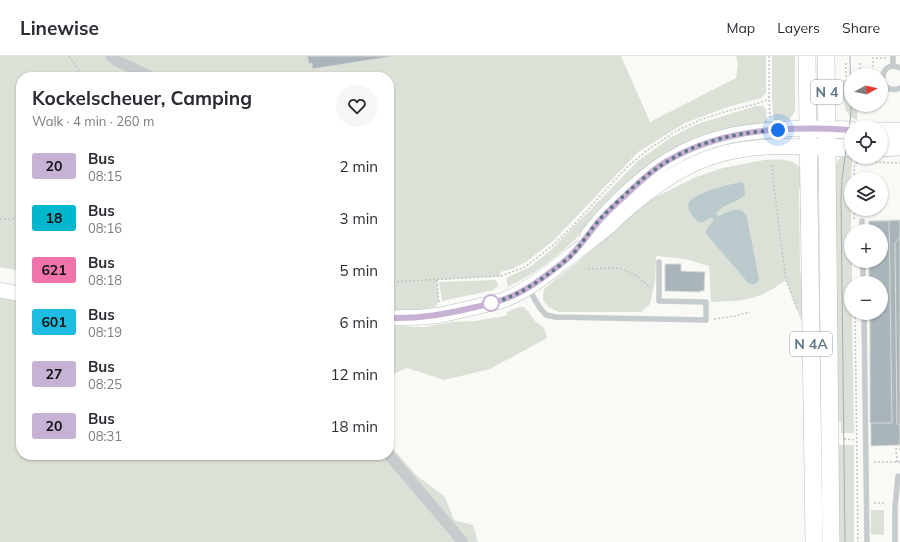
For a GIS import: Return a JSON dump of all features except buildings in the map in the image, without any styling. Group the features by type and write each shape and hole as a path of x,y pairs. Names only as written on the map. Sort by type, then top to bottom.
{"main road":[{"name":"N 4","path":"807,56 808,147"},
{"name":"N 4","path":"826,56 827,147"},
{"path":"572,255 600,220 648,174 668,160 691,149 748,132 807,128 844,130"},
{"path":"888,131 900,131"},
{"path":"394,318 441,315 501,301 528,288 607,228 642,197 669,177 702,160 718,155 759,147 844,148"},
{"name":"N 4A","path":"808,147 814,542"},
{"name":"N 4A","path":"827,147 831,542"},
{"path":"888,148 900,147"},
{"path":"0,290 16,293"}],"street":[{"path":"111,56 142,72"},
{"path":"393,460 463,542"}],"lane":[{"path":"892,57 893,66"},
{"path":"900,68 893,66 886,69 882,80 886,86 893,90 900,88"},
{"path":"528,288 546,315 554,317 706,320 706,302 659,301 659,262"},
{"path":"804,264 810,296"},
{"path":"864,320 867,542"},
{"path":"895,542 895,507 898,476"}],"path":[{"path":"69,56 79,72"},
{"path":"769,56 770,121"},
{"path":"873,68 873,58 892,57"},
{"path":"846,63 846,68"},
{"path":"860,63 860,68"},
{"path":"394,282 501,276 525,267 552,246 626,168 649,149 678,130 700,120 769,99"},
{"path":"888,163 900,163"},
{"path":"772,164 786,280 798,311"},
{"path":"0,219 16,218"},
{"path":"588,269 619,268 634,274 652,289"},
{"path":"437,280 441,315"},
{"path":"706,320 735,316 750,312"},
{"path":"855,320 858,542"},
{"path":"897,462 896,449 900,449"},
{"path":"866,462 900,462"},
{"path":"871,503 884,503"}],"shaded area":[{"path":"0,56 621,56 650,122 736,78 738,64 736,56 766,56 766,93 761,98 728,107 685,123 638,152 553,241 526,262 512,269 500,272 501,276 437,280 439,301 435,307 427,310 394,312 394,72 16,72 16,270 0,267"},
{"path":"772,56 795,56 795,111 790,119 780,124 741,128 628,189 566,248 535,272 508,287 506,279 508,277 530,267 552,249 638,161 670,138 697,124 756,106 763,106 766,109 767,121 774,121 772,98"},
{"path":"843,80 844,80 844,103"},
{"path":"847,112 858,112 857,120 852,117"},
{"path":"844,155 844,164 852,164 851,172 844,172 844,216 851,216 851,224 844,224 844,268 852,268 852,276 844,276 844,320 852,320 854,433 841,433 841,422 833,422 835,170 840,158"},
{"path":"764,160 775,160 793,162 801,169 804,188 799,189 800,270 805,286 804,328 786,280 762,295 752,298 734,301 711,302 709,266 686,259 656,256 655,282 650,304 641,312 559,312 545,303 543,293 545,288 579,261 629,214 650,200 696,177 723,168","holes":["744,184 743,197 726,205 716,213 719,216 726,212 738,210 745,213 747,217 759,278 756,283 751,285 728,260 708,227 715,221 712,217"]},
{"path":"742,182 744,184 745,194 743,197 723,207 716,213 719,216 726,212 738,210 745,213 759,278 758,282 753,285 748,283 707,235 706,231 714,220 711,217 703,222 696,220 688,207 689,202 699,195"},
{"path":"496,280 498,286 493,290 442,301 439,282"},
{"path":"0,298 16,301 16,460 394,460 394,450 416,475 445,497 454,520 473,525 478,542 0,542"},
{"path":"519,307 524,307 535,321 544,328 547,338 490,369 444,380 407,368 394,374 394,326 423,327 452,322 476,321 497,318 507,315 507,312"},
{"path":"834,445 854,445 854,542 835,542"},
{"path":"871,510 884,510 884,535 871,534"}],"tram line":[{"path":"845,542 841,198 842,179 851,114 850,56"}],"bus line":[{"name":"20","path":"394,318 447,314 501,301 528,288 572,255 600,220 648,174 668,160 691,149 748,132 807,128 844,130"}],"route":[{"path":"491,303 487,304 503,300 528,288 555,269 572,255 600,220 615,205 648,174 668,160 691,149 731,136 748,132 778,130"}]}
